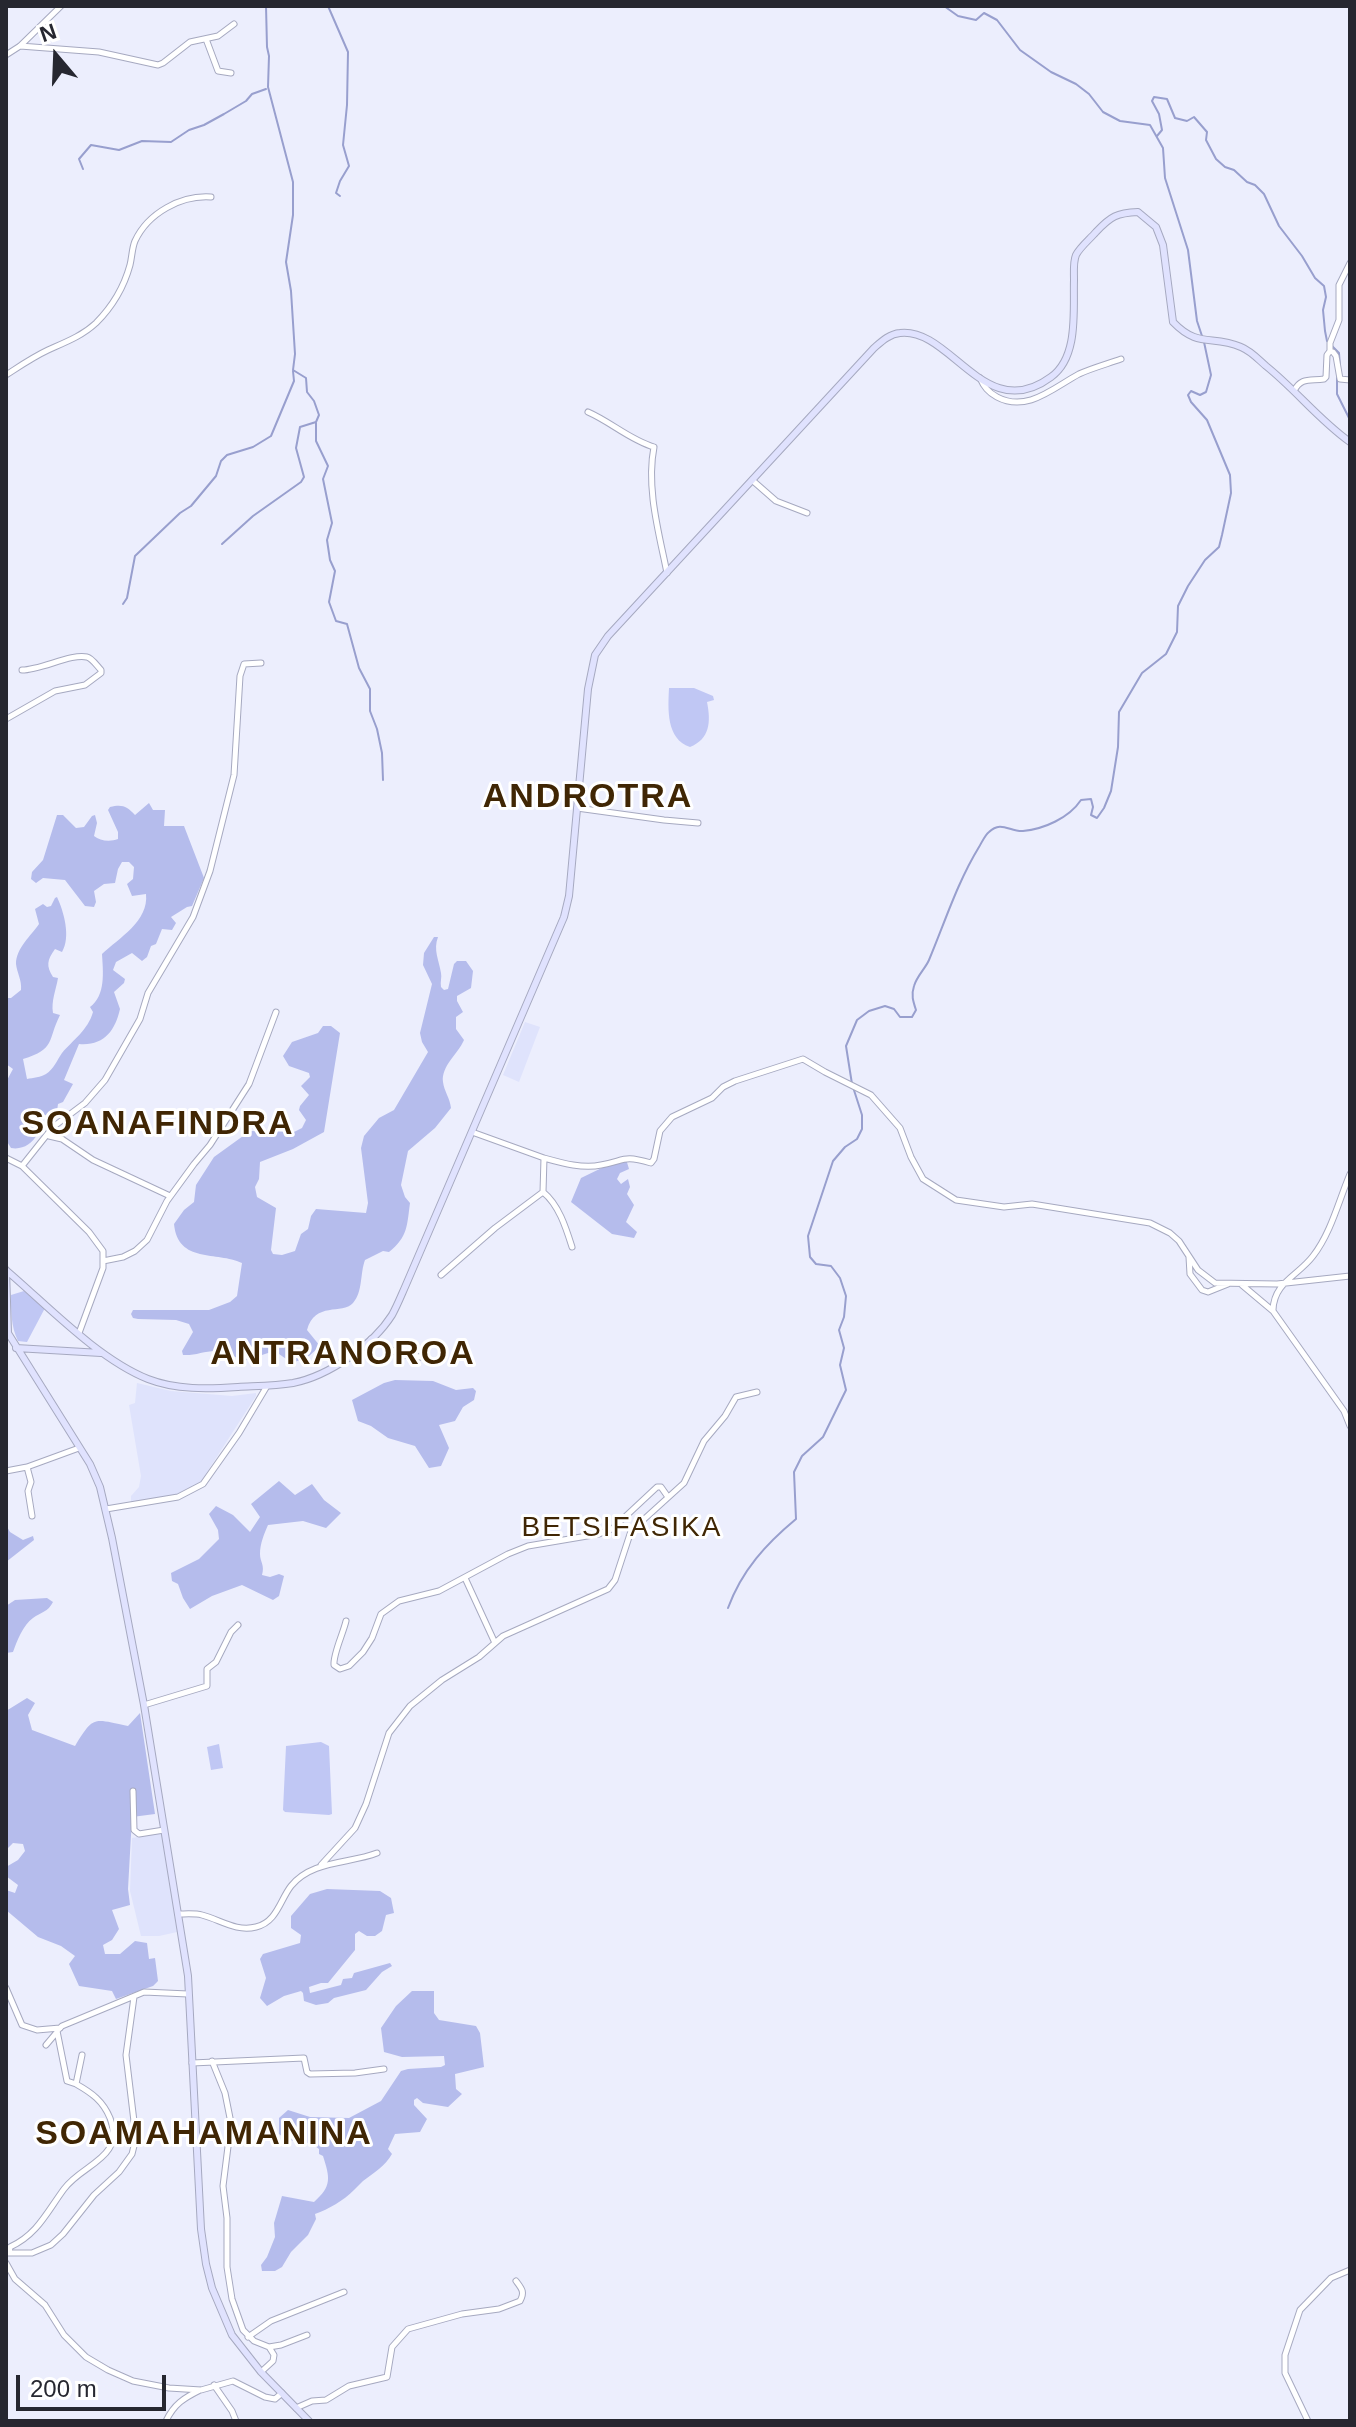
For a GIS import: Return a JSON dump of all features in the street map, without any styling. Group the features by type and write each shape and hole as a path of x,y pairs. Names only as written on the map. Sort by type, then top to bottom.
{"street":[{"path":"6,55 20,46 61,6"},
{"path":"20,46 99,52 158,65 190,42 226,32 234,24"},
{"path":"206,39 214,67 218,71 231,73"},
{"path":"6,375 23,363 79,337 96,323 124,284 134,242 151,217 197,196 211,197"},
{"path":"7,1271 102,1353 149,1379 178,1387 293,1383 332,1369 370,1338 393,1313 564,917 569,896 588,689 595,655 608,636 887,337 900,333 917,335 932,342 994,387 1018,390 1037,386 1054,375 1066,360 1071,343 1076,255 1106,221 1119,213 1138,212 1156,227 1163,245 1173,322 1184,333 1198,339 1227,342 1244,348 1294,391 1331,429 1350,442"},
{"path":"1294,391 1301,382 1326,377 1327,355 1339,320 1339,285 1350,263"},
{"path":"1330,351 1336,356 1340,379 1350,380"},
{"path":"979,378 985,389 1011,403 1031,400 1080,374 1121,359"},
{"path":"588,412 639,442 654,447 651,465 656,522 667,574"},
{"path":"752,480 776,501 807,513"},
{"path":"6,719 55,691 85,685 101,673 89,657 22,670"},
{"path":"22,1166 53,1127 85,1103 105,1080 140,1019 148,993 193,917 210,871 234,775 240,676 244,664 261,663"},
{"path":"577,808 698,823"},
{"path":"103,1261 123,1257 147,1240 170,1196 217,1135 249,1084 276,1012"},
{"path":"472,1132 544,1158 574,1165 599,1166 629,1157 651,1163 660,1131 672,1117 712,1098 735,1081 803,1059 871,1095 900,1128 923,1179 956,1200 1004,1207 1032,1204 1150,1223 1179,1241 1198,1270 1215,1283 1286,1283 1350,1276"},
{"path":"49,1136 62,1139 93,1160 170,1196"},
{"path":"6,1158 22,1166 99,1243 103,1251 103,1261 76,1330"},
{"path":"543,1192 544,1158"},
{"path":"1273,1311 1278,1289 1313,1257 1321,1244 1350,1174"},
{"path":"543,1192 565,1225 572,1247"},
{"path":"441,1275 543,1192"},
{"path":"1189,1256 1190,1274 1202,1290 1208,1292 1230,1283"},
{"path":"7,1271 8,1333 90,1464 106,1509 144,1705 188,1976 201,2229 212,2288 232,2335 261,2372 309,2421"},
{"path":"1240,1284 1273,1311 1344,1411 1350,1426"},
{"path":"7,1292 24,1286"},
{"path":"370,1338 399,1354 427,1358"},
{"path":"6,1347 102,1353"},
{"path":"106,1509 178,1497 203,1484 268,1385"},
{"path":"178,1914 202,1915 246,1929 259,1927 271,1918 291,1886 321,1865 355,1828 389,1733 401,1715 442,1680 470,1664 503,1636 608,1589 615,1580 631,1531 684,1483 704,1441 736,1397 757,1392"},
{"path":"6,1471 27,1467 79,1448"},
{"path":"27,1467 31,1482 28,1491 32,1516"},
{"path":"346,1621 333,1657 334,1665 340,1669 349,1666 363,1652 381,1614 399,1601 430,1595 528,1546 612,1529 657,1487 661,1487 668,1497"},
{"path":"465,1578 495,1643"},
{"path":"144,1705 207,1686 207,1669 216,1662 231,1632 238,1625"},
{"path":"133,1791 134,1830 139,1834 164,1830"},
{"path":"321,1865 377,1853"},
{"path":"6,1988 22,2025 37,2030 59,2029 144,1992 188,1994"},
{"path":"59,2029 67,2081 103,2103 114,2129 112,2146 104,2156 74,2177 40,2226 23,2241 10,2247 7,2253 32,2253 51,2245 132,2154 136,2138 126,2055 134,1997"},
{"path":"46,2045 59,2029"},
{"path":"76,2084 82,2055"},
{"path":"192,2063 304,2058 310,2074 384,2069"},
{"path":"212,2061 225,2093 231,2123 223,2186 227,2218 227,2267 237,2317 248,2337 260,2345 281,2345 307,2335"},
{"path":"6,2263 15,2279 38,2297 64,2335 86,2357 133,2381 201,2390"},
{"path":"1308,2421 1285,2373 1285,2355 1300,2310 1331,2278 1350,2270"},
{"path":"296,2408 312,2401 326,2400 349,2386 387,2377 392,2347 408,2329 462,2314 499,2309 520,2301 523,2290 516,2281"},
{"path":"248,2337 271,2321 344,2292"},
{"path":"261,2372 273,2361 274,2355 269,2347"},
{"path":"166,2421 172,2408 183,2398 214,2385 233,2381 275,2399 282,2393"},
{"path":"214,2385 236,2421"}],"shaded area":[{"path":"669,688 694,688 713,696 714,700 707,702 708,729 697,744 690,747 676,737 670,722"},
{"path":"149,803 153,810 165,810 164,826 184,826 204,878 192,906 171,917 176,923 172,930 162,929 147,957 142,961 132,953 116,962 113,970 125,979 114,992 120,1009 115,1024 102,1040 79,1044 64,1080 73,1084 63,1102 58,1104 52,1116 39,1114 34,1124 38,1134 30,1143 11,1148 6,1140 6,1082 13,1069 6,1064 6,998 21,990 17,958 21,947 39,924 35,909 43,904 51,906 57,897 64,917 66,939 62,952 55,949 48,963 53,977 58,978 53,1013 60,1015 46,1048 23,1059 27,1079 49,1072 88,1024 93,1012 90,1007 101,990 102,954 132,928 146,904 146,894 132,896 127,884 133,879 134,867 129,862 122,862 115,883 104,884 94,891 94,907 85,906 65,880 43,878 36,883 31,879 32,872 43,860 57,815 63,815 76,828 84,827 95,815 94,836 112,840 118,839 118,832 108,810 110,807 124,806 135,815"},
{"path":"434,937 438,937 436,951 444,990 448,989 457,961 466,961 473,971 471,988 457,996 463,1012 456,1017 456,1029 464,1040 443,1076 451,1108 435,1128 408,1151 401,1185 410,1203 403,1236 389,1252 383,1251 365,1260 353,1303 322,1312 311,1321 307,1330 320,1346 308,1357 292,1363 271,1352 244,1361 218,1351 183,1355 182,1351 193,1332 189,1324 176,1320 138,1319 131,1314 133,1310 209,1310 237,1296 242,1263 191,1251 177,1237 174,1224 194,1202 196,1185 214,1157 250,1131 294,1132 302,1128 306,1120 299,1110 309,1095 301,1086 310,1077 309,1073 289,1066 283,1056 292,1042 318,1033 323,1026 331,1026 340,1033 324,1132 260,1162 255,1187 257,1197 276,1208 273,1254 295,1251 316,1209 366,1213 368,1203 361,1148 364,1136 379,1118 394,1110 428,1052 420,1033 432,984 423,965 424,953"},
{"path":"525,1022 540,1027 519,1082 503,1075"},
{"path":"626,1159 629,1169 620,1173 617,1179 621,1184 628,1179 630,1187 627,1194 634,1205 626,1222 637,1232 634,1238 612,1234 571,1202 581,1178"},
{"path":"24,1291 45,1308 27,1342 18,1341 11,1313 11,1295"},
{"path":"395,1380 433,1381 456,1390 473,1388 476,1391 474,1400 463,1407 455,1421 439,1425 449,1448 441,1466 429,1468 415,1446 388,1438 358,1421 352,1400"},
{"path":"137,1383 171,1391 232,1396 256,1393 256,1396 200,1483 173,1496 131,1502 141,1476 129,1405 135,1403"},
{"path":"279,1481 295,1495 312,1484 324,1500 341,1513 326,1528 303,1521 268,1525 260,1550 262,1575 284,1576 279,1596 273,1600 242,1585 212,1596 190,1609 178,1584 172,1581 171,1573 199,1559 219,1539 218,1530 209,1514 216,1506 233,1515 250,1532 260,1517 251,1504"},
{"path":"6,1525 10,1532 23,1540 33,1536 34,1540 6,1562"},
{"path":"47,1598 53,1602 51,1605 29,1621 13,1652 6,1653 6,1606 15,1600"},
{"path":"27,1698 35,1703 28,1715 32,1730 75,1746 91,1724 101,1721 128,1726 140,1713 155,1814 132,1817 130,1905 112,1910 119,1929 112,1940 103,1945 105,1954 120,1954 135,1941 147,1943 149,1959 155,1958 158,1981 153,1986 116,1999 112,1991 79,1986 69,1964 75,1956 61,1946 38,1937 6,1910 6,1890 15,1893 18,1885 6,1876 6,1867 25,1851 23,1844 13,1843 6,1850 6,1711"},
{"path":"321,1742 329,1746 332,1814 285,1812 286,1746"},
{"path":"219,1744 223,1768 211,1770 207,1747"},
{"path":"162,1833 177,1932 141,1936 130,1891 132,1838"},
{"path":"327,1889 380,1891 391,1898 394,1913 386,1915 382,1931 375,1936 359,1931 355,1934 355,1950 328,1983 309,1987 310,1993 341,1985 343,1979 352,1978 354,1973 390,1963 392,1966 366,1990 334,1998 328,2003 316,2005 304,2001 301,1991 267,2006 260,1998 266,1978 260,1959 263,1954 300,1943 301,1935 291,1928 291,1916 310,1894"},
{"path":"412,1991 434,1991 434,2013 439,2020 476,2026 480,2033 484,2067 455,2074 456,2089 462,2094 448,2107 423,2103 417,2098 414,2100 414,2105 427,2119 420,2132 395,2134 388,2149 392,2154 383,2166 341,2201 315,2214 316,2219 308,2235 291,2252 282,2267 275,2271 262,2271 261,2265 275,2237 274,2223 282,2196 314,2202 328,2181 319,2149 309,2143 284,2138 279,2134 279,2118 288,2110 310,2117 349,2118 381,2101 401,2071 445,2065 444,2056 402,2057 384,2052 381,2028 396,2006"}],"waterway":[{"path":"222,544 253,516 301,482 304,477 296,448 300,427 316,422 319,415 307,392 306,378 293,370 295,354 291,291 286,262 293,215 293,182 268,87 266,6"},
{"path":"328,6 348,52 343,145 349,166 336,193 340,196"},
{"path":"944,6 958,16 976,20 984,13 997,20 1020,50 1051,72 1076,84 1089,94 1103,112 1120,121 1150,125 1163,148 1165,178 1188,250 1197,321 1202,336"},
{"path":"83,169 79,159 91,145 119,150 142,141 171,142 246,101 252,94 266,89"},
{"path":"1157,136 1162,130 1152,101 1154,97 1167,99 1175,118 1187,121 1194,117 1207,132 1206,140 1216,159 1264,194 1279,226 1324,286 1325,331 1327,341 1339,353 1340,367"},
{"path":"728,1608 740,1582 756,1559 796,1519 794,1472 802,1456 823,1437 846,1390 840,1365 844,1348 839,1330 846,1296 840,1278 831,1266 816,1264 810,1257 808,1236 833,1161 857,1139 862,1129 862,1115 852,1084 846,1046 857,1020 869,1011 885,1006 894,1009 900,1017 912,1017 916,1010 913,995 915,982 929,960 964,874 988,833 998,827 1018,831 1039,828 1063,817 1081,800 1091,799 1091,815 1097,818 1104,808 1111,791 1118,747 1119,712 1142,673 1166,654 1177,632 1178,606 1205,560 1219,547 1222,535 1231,493 1230,475 1207,420 1188,395 1191,391 1200,395 1206,392 1211,375 1204,342"},
{"path":"123,604 127,598 135,556 191,506 216,476 221,461 227,455 253,447 271,436 294,381 293,371"},
{"path":"1337,378 1337,394 1350,420"},
{"path":"316,423 316,441 328,466 323,479 332,523 327,540 335,571 329,602 336,621 347,624 359,668 370,689 370,711 382,753 383,780"}],"district":[{"name":"ANDROTRA","path":"588,798"},
{"name":"SOANAFINDRA","path":"158,1125"},
{"name":"ANTRANOROA","path":"343,1355"},
{"name":"BETSIFASIKA","path":"622,1528"},
{"name":"SOAMAHAMANINA","path":"204,2135"}]}
